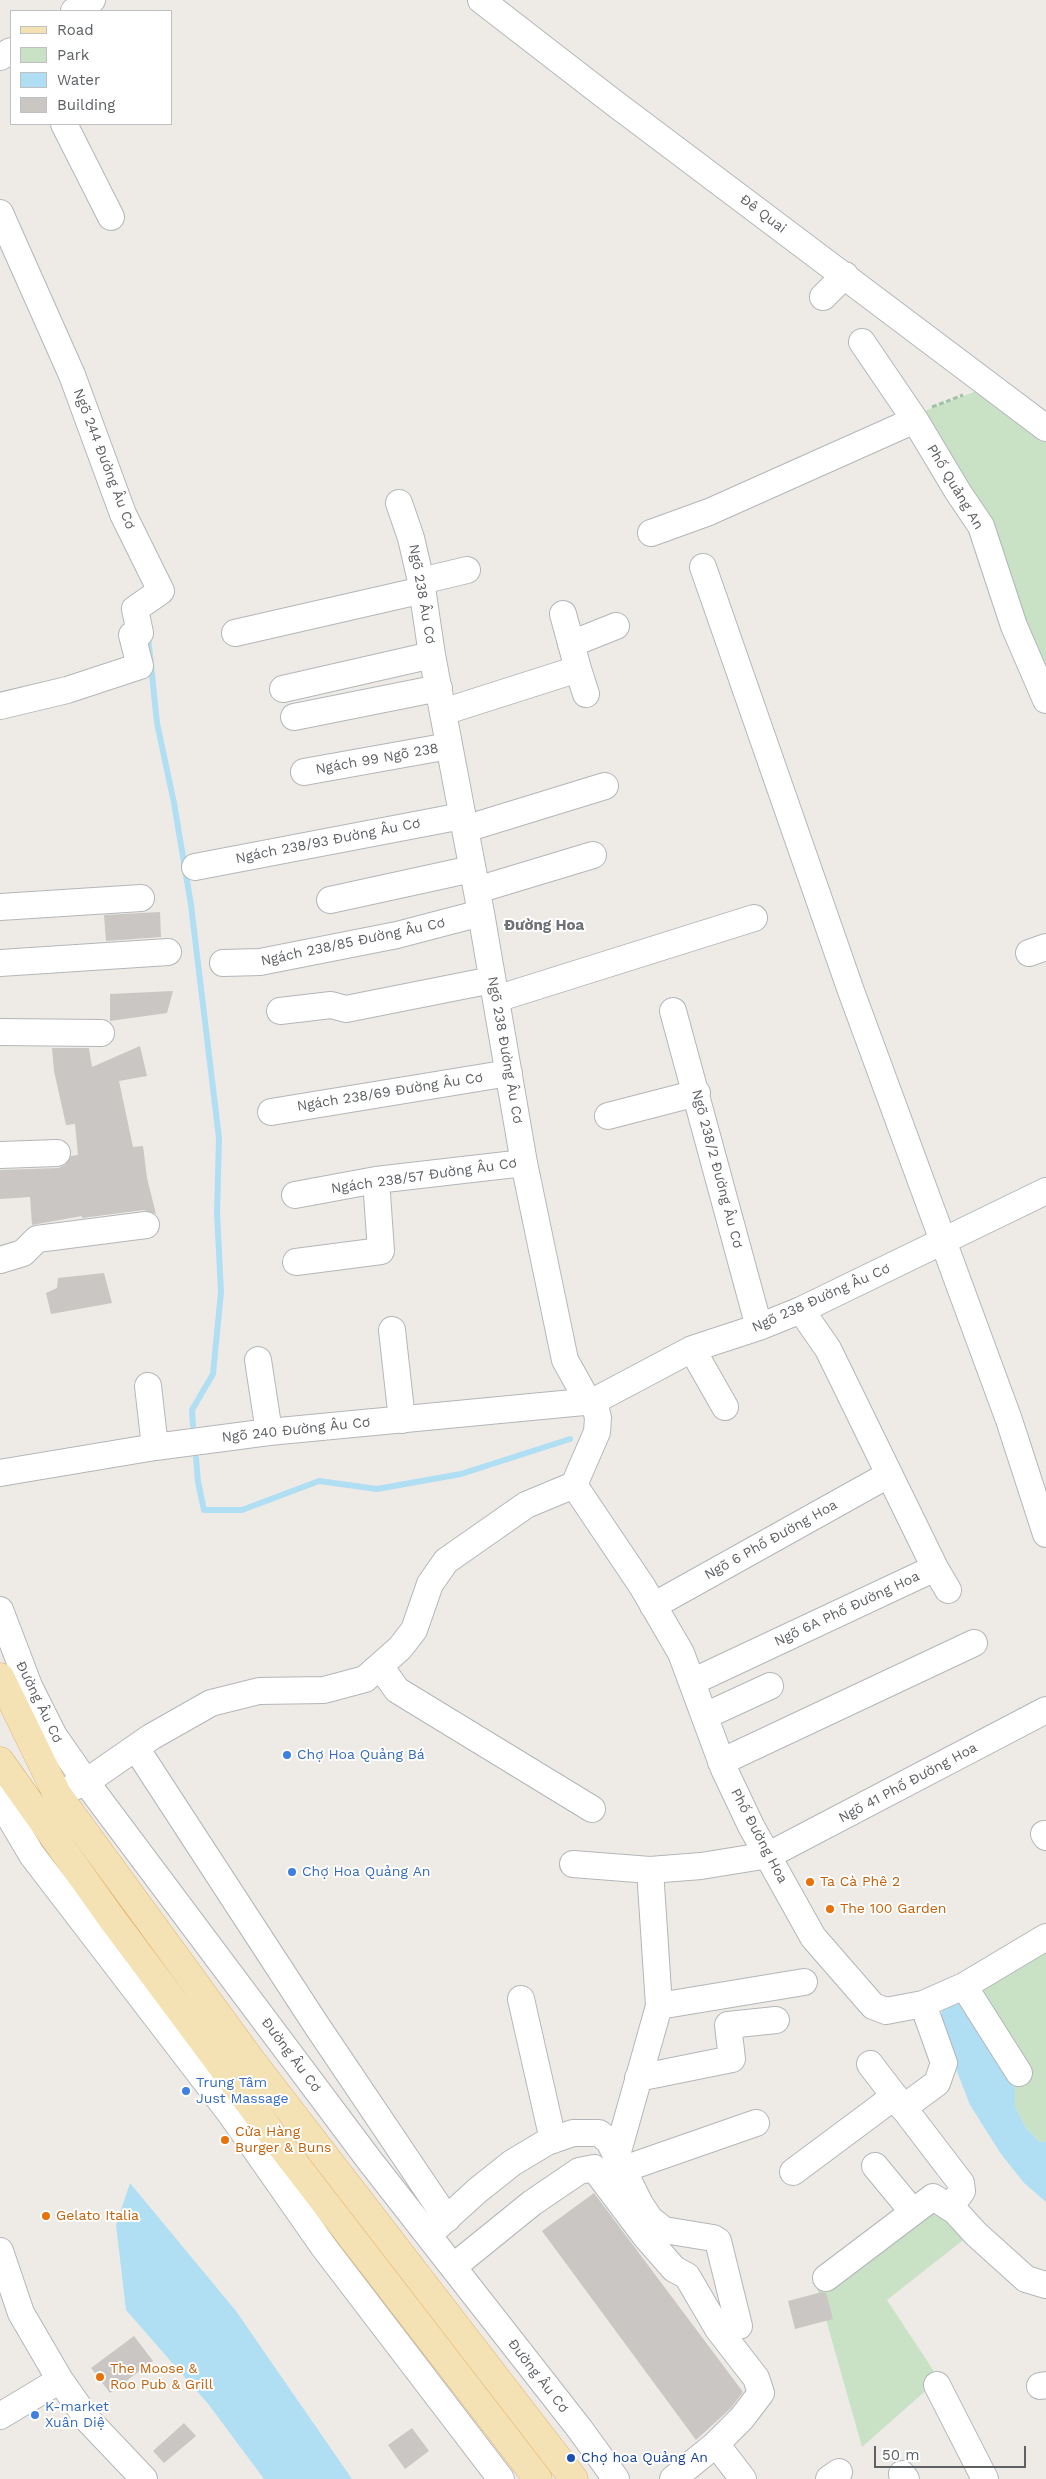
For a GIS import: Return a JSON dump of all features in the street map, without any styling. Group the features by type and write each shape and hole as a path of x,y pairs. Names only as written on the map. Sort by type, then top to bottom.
{"main road":[{"name":"Đường Âu Cơ","path":"0,1677 57,1794 298,2121 574,2479"},
{"path":"0,1761 110,1916 276,2139 538,2479"},
{"path":"276,2139 298,2121"}],"street":[{"path":"76,10 92,0"},
{"name":"Đê Quai","path":"481,0 609,99 845,274 1046,428"},
{"path":"64,125 110,216"},
{"name":"Ngõ 244 Đường Âu Cơ","path":"0,213 72,375 122,514 161,590 135,609 140,633 132,635 140,666 66,690 0,706"},
{"path":"823,297 845,274"},
{"name":"Phố Quảng An","path":"862,342 915,420 958,492 981,526 1014,626 1046,700"},
{"path":"651,532 709,512 915,420"},
{"name":"Ngõ 238 Âu Cơ","path":"399,503 412,538 441,700"},
{"path":"703,566 942,1242 1009,1420 1046,1532"},
{"path":"235,633 422,586 467,570"},
{"path":"563,614 586,694"},
{"path":"571,644 616,626"},
{"path":"283,689 432,655"},
{"path":"294,717 441,700 578,669"},
{"name":"Ngõ 238 Đường Âu Cơ","path":"441,700 477,891 524,1163 565,1360 585,1396 594,1401 692,1349 759,1327 801,1310 1046,1191"},
{"name":"Ngách 99 Ngõ 238","path":"304,772 450,746"},
{"name":"Ngách 238/93 Đường Âu Cơ","path":"195,867 463,822 605,786"},
{"path":"330,900 477,891 594,854"},
{"name":"Ngách 238/85 Đường Âu Cơ","path":"223,963 260,962 280,959 397,936 477,891"},
{"path":"0,907 141,898"},
{"path":"280,1011 331,1005 346,1009 494,989 754,918"},
{"path":"0,963 168,952"},
{"name":"Ngõ 238/2 Đường Âu Cơ","path":"673,1011 697,1093 759,1327"},
{"path":"0,1032 101,1032"},
{"name":"Ngách 238/69 Đường Âu Cơ","path":"271,1112 509,1073"},
{"path":"608,1116 697,1093"},
{"path":"0,1155 57,1153"},
{"name":"Ngách 238/57 Đường Âu Cơ","path":"295,1195 376,1180 524,1163"},
{"path":"296,1262 381,1251 376,1180"},
{"path":"0,1260 24,1253 37,1239 146,1225"},
{"name":"Ngõ 6A Phố Đường Hoa","path":"692,1682 941,1579 888,1475 828,1349 801,1310"},
{"path":"392,1330 402,1420"},
{"path":"692,1349 725,1406"},
{"path":"258,1360 269,1432"},
{"path":"148,1386 156,1447"},
{"path":"57,1794 86,1782 182,1718 211,1702 259,1691 324,1690 365,1679 400,1648 414,1630 430,1584 446,1561 526,1505 574,1485 597,1432 598,1418 594,1401"},
{"name":"Ngõ 240 Đường Âu Cơ","path":"0,1473 156,1447 269,1432 594,1401"},
{"name":"Ngõ 6 Phố Đường Hoa","path":"653,1606 888,1475"},
{"name":"Phố Đường Hoa","path":"574,1485 653,1606 680,1653 721,1762 751,1826 769,1855 813,1937 873,2006 886,2011 923,2004 964,1986 1046,1937"},
{"name":"Đường Âu Cơ","path":"0,1610 28,1686 54,1736 86,1782 428,2236 579,2428 616,2479"},
{"path":"721,1762 974,1643"},
{"path":"380,1666 397,1690 592,1810"},
{"path":"705,1716 770,1686"},
{"name":"Ngõ 41 Phố Đường Hoa","path":"573,1864 650,1870 701,1866 769,1855 1046,1710"},
{"path":"136,1748 310,2015 447,2219"},
{"path":"0,1768 6,1812 32,1855 230,2113 323,2246 502,2479"},
{"path":"620,2162 638,2078 659,2006 650,1870"},
{"path":"659,2006 804,1982"},
{"path":"964,1986 1018,2074"},
{"path":"521,1999 553,2140"},
{"path":"793,2172 899,2102 937,2083 944,2063 923,2004"},
{"path":"638,2078 732,2059 728,2025 776,2020"},
{"path":"870,2064 961,2183 962,2191 954,2202 955,2211"},
{"path":"620,2162 756,2123"},
{"path":"406,2259 428,2236 512,2163 553,2140 573,2133 599,2134 609,2141 640,2204 650,2220 664,2230 713,2238 718,2241 739,2326"},
{"path":"874,2166 913,2212"},
{"path":"453,2267 532,2203 579,2171 594,2168 646,2237 674,2269 687,2276 718,2329 756,2378 761,2393 742,2418 716,2444 673,2479"},
{"path":"826,2278 933,2197 955,2211 976,2234 1026,2280 1046,2285"},
{"path":"0,2251 21,2312 60,2380 88,2420 144,2479"},
{"path":"0,2416 60,2380"},
{"path":"936,2385 984,2479"},
{"path":"716,2444 743,2479"}],"path":[{"path":"915,420 916,413 989,385"}],"green space":[{"path":"979,390 1046,442 1046,690 917,414"},
{"path":"1046,1946 1046,2142 1039,2141 1026,2128 1015,2106 1015,2078 963,1996"},
{"path":"929,2195 967,2237 887,2300 939,2379 862,2447 816,2284"}],"water":[{"path":"963,1996 1015,2079 1015,2106 1026,2128 1039,2141 1046,2142 1046,2202 1024,2183 1001,2154 970,2105 939,2020 944,2007"},
{"path":"130,2183 236,2311 352,2479 264,2479 209,2405 126,2310 116,2225"}],"building":[{"path":"160,912 161,937 106,941 104,915"},
{"path":"173,991 167,1013 110,1021 110,994"},
{"path":"140,1046 147,1076 119,1081 133,1147 143,1146 147,1178 156,1214 144,1210 82,1218 82,1216 32,1225 30,1197 0,1199 0,1170 58,1168 65,1165 71,1156 78,1155 75,1124 66,1125 54,1071 52,1048 89,1048 92,1067"},
{"path":"104,1273 112,1303 51,1314 46,1293 57,1288 58,1278"},
{"path":"594,2193 743,2392 731,2408 696,2440 542,2231"},
{"path":"822,2292 826,2293 833,2319 795,2329 788,2301"},
{"path":"134,2336 153,2361 110,2393 91,2368"},
{"path":"184,2423 196,2436 164,2463 153,2451"},
{"path":"412,2428 429,2451 405,2469 388,2445"}],"waterway":[{"path":"148,636 157,723 174,803 191,905 219,1138 217,1213 221,1292 213,1374 192,1410 193,1425"},
{"path":"196,1458 198,1482 204,1510 242,1510 319,1481 377,1489 461,1474 570,1439"}],"place":[{"name":"Chợ Hoa Quảng Bá","path":"287,1755"},
{"name":"Chợ Hoa Quảng An","path":"292,1872"},
{"name":"Ta Cà Phê 2","path":"810,1882"},
{"name":"The 100 Garden","path":"830,1909"},
{"name":"Trung Tâm Just Massage","path":"186,2091"},
{"name":"Cửa Hàng Burger & Buns","path":"225,2140"},
{"name":"Gelato Italia","path":"46,2216"},
{"name":"The Moose & Roo Pub & Grill","path":"100,2377"},
{"name":"K-market Xuân Diệ","path":"35,2415"},
{"name":"Chợ hoa Quảng An","path":"571,2458"}],"district":[{"name":"Đường Hoa","path":"544,926"}]}
